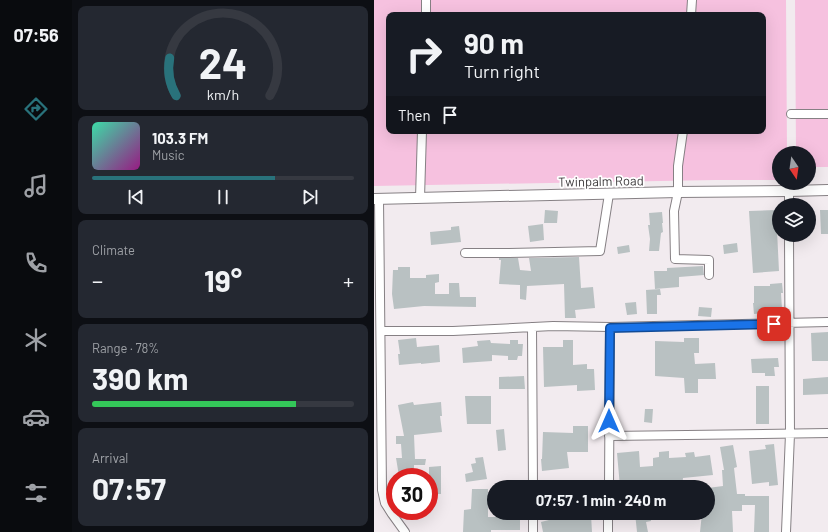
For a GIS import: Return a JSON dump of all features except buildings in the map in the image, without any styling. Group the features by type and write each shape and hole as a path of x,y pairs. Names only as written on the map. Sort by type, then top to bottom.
{"main road":[{"name":"Twinpalm Road","path":"376,198 828,190"}],"street":[{"path":"426,0 426,12"},
{"path":"691,12 692,0"},
{"path":"790,114 828,114"},
{"path":"420,198 422,134"},
{"path":"683,134 678,166 678,192 674,211 675,259 708,260 709,274"},
{"path":"789,191 789,198"},
{"path":"465,253 600,251 609,194"},
{"path":"376,198 381,331 382,490 385,503 405,532"},
{"path":"786,532 790,434 789,242"},
{"path":"381,331 532,327 610,328 828,322"},
{"path":"532,327 533,480"},
{"path":"609,480 610,328"},
{"path":"609,436 828,433"},
{"path":"533,520 533,532"},
{"path":"608,520 608,532"}],"shaded area":[{"path":"374,0 786,0 787,146 772,146 772,180 374,186"},
{"path":"795,0 828,0 828,167 816,167 816,146 796,146"}],"route":[{"path":"609,421 610,328 774,324"}]}
